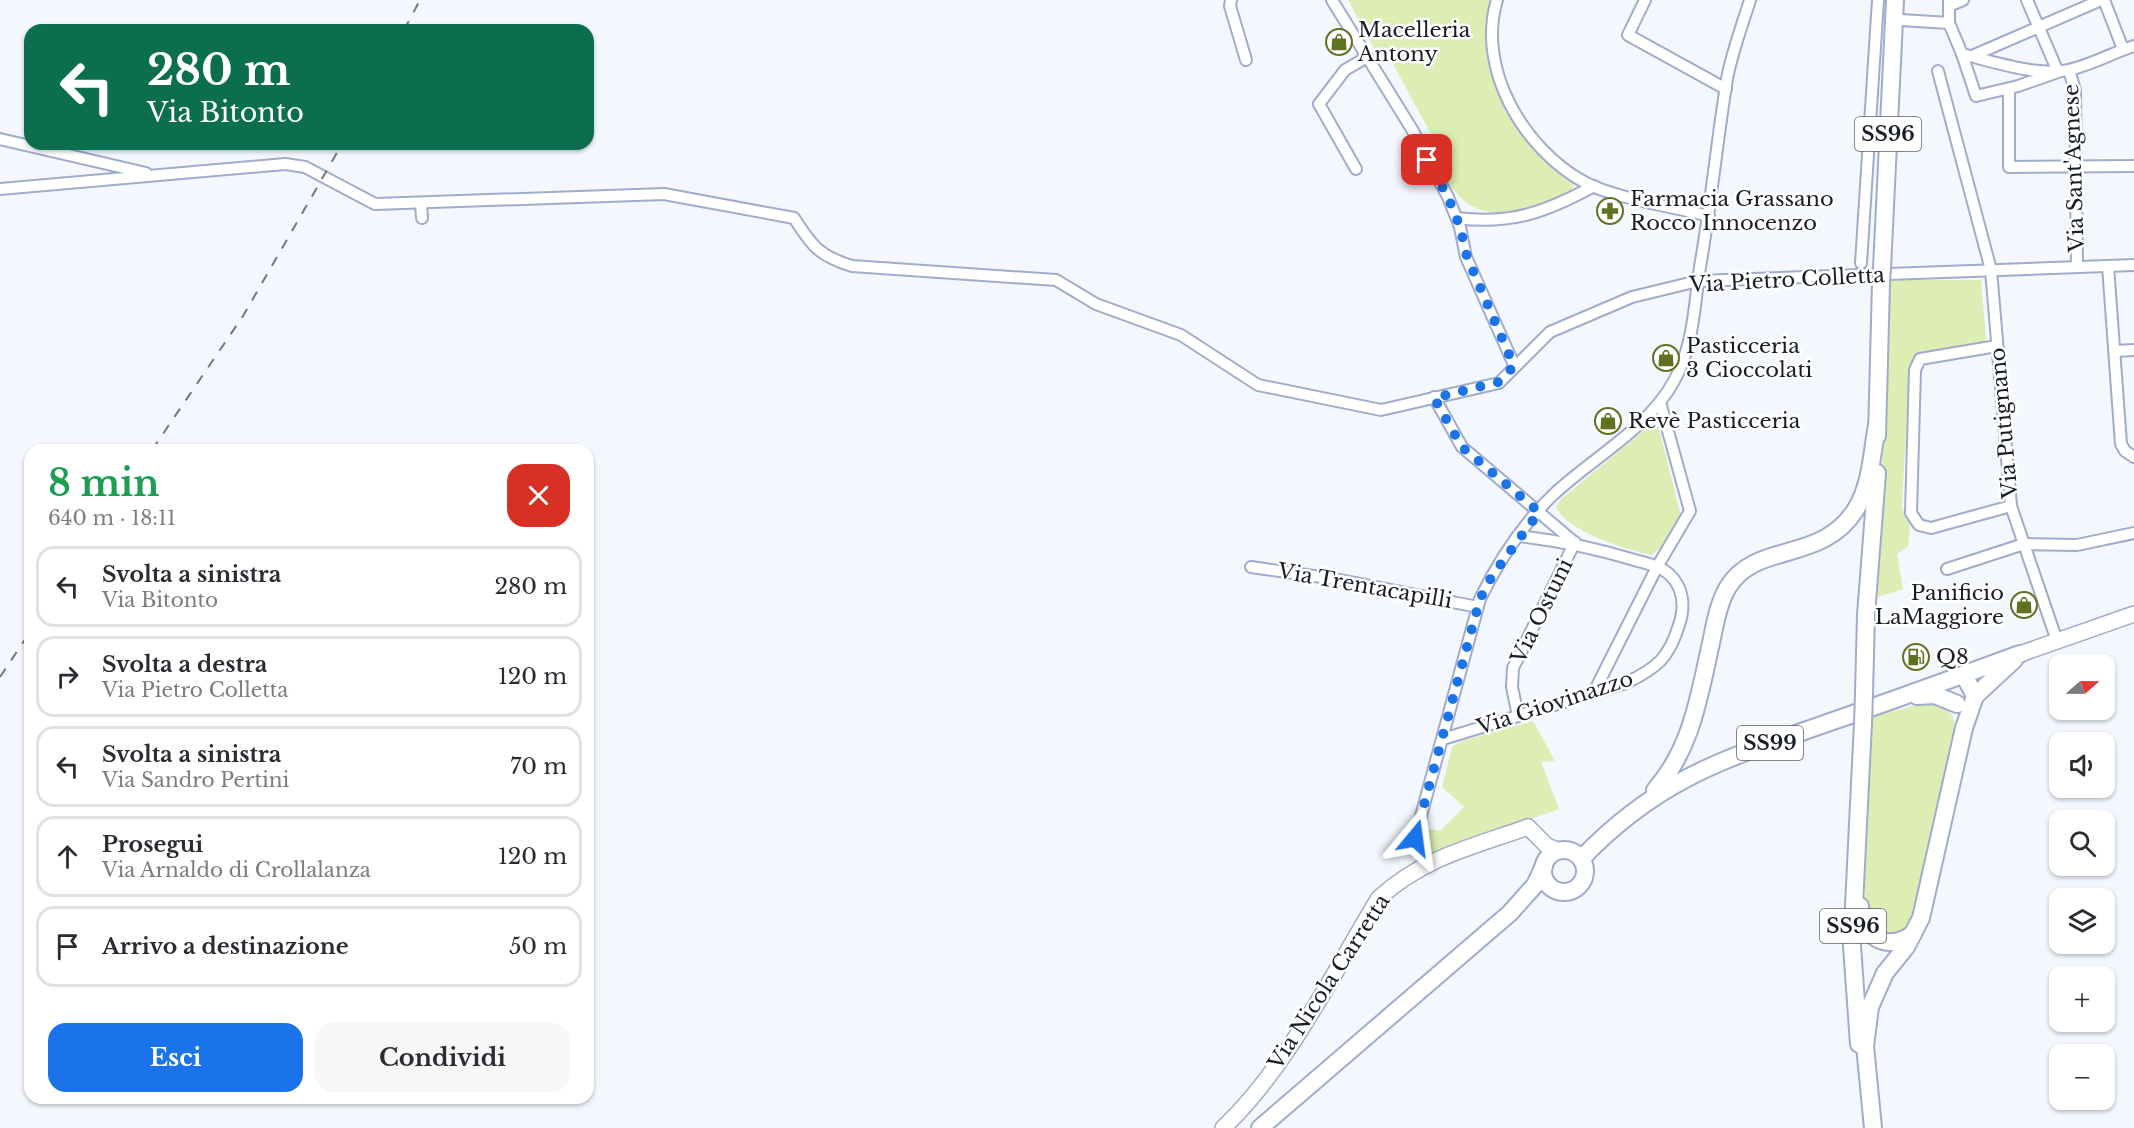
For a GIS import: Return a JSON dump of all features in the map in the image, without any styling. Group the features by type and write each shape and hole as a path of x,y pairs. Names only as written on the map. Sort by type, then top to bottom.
{"main road":[{"name":"SS96","path":"1873,1128 1862,1069 1855,1006 1852,946 1866,615 1878,469 1877,425 1882,276 1895,0"},
{"path":"1645,802 1668,775 1690,733 1719,606 1729,585 1746,567 1769,557 1824,541 1844,525 1857,508 1864,492 1877,425"},
{"path":"1873,1128 1865,1046 1870,1007 1885,973 1916,932 1922,918 1964,728 1975,696 2020,654"},
{"name":"SS99","path":"1260,1128 1510,912 1561,857 1611,828 1645,802 1685,778 1736,754 2020,654"},
{"path":"1961,676 1975,696"},
{"path":"1961,676 1956,690 1957,704 1964,728"},
{"path":"1901,697 1935,695 1957,704"},
{"path":"1856,823 1860,918 1866,931 1876,940 1889,944 1904,940 1916,932"},
{"path":"1561,857 1584,865 1584,878 1576,889 1563,892 1550,887 1544,877 1561,857"},
{"name":"SS99","path":"1510,912 1550,887"},
{"path":"1249,1128 1305,1088"}],"street":[{"path":"1332,0 1413,131 1448,197 1467,257 1514,366"},
{"path":"1497,0 1491,29 1495,64 1509,104 1538,146 1560,167 1594,186 1709,216"},
{"path":"1645,0 1628,35 1726,89"},
{"name":"Via Trentacapilli","path":"1429,863 1415,838 1478,607 1492,576 1519,536 1554,495 1652,412 1685,359 1695,318 1698,281 1726,89 1733,52 1750,0"},
{"path":"1861,263 1882,17 1878,0"},
{"path":"1963,0 1949,3 1949,23 1967,55 1976,96 2009,89 2129,48 2102,0 2039,28 1967,55"},
{"name":"Via Sant'Agnese","path":"2027,0 2039,28 2075,90 2077,267"},
{"path":"1230,3 1246,60"},
{"path":"1901,20 1949,23"},
{"path":"1967,55 2013,66 2063,71"},
{"path":"1356,169 1318,104 1345,70 1367,57"},
{"name":"Via Putignano","path":"1938,71 1991,270 2011,506 2057,641"},
{"path":"2009,89 2009,167 2134,166"},
{"path":"0,139 24,145"},
{"path":"48,150 160,176"},
{"name":"Via Pietro Colletta","path":"0,189 285,164 305,167 375,204 664,194 794,218 809,241 828,258 852,266 1056,280 1096,304 1181,335 1258,385 1381,410 1499,382 1550,332 1632,297 1698,281 2134,265"},
{"path":"1456,218 1482,221 1523,217 1553,207 1594,186"},
{"path":"421,203 422,218"},
{"path":"2108,266 2121,444 2125,451 2134,457"},
{"path":"1997,346 1920,359 1915,370 1911,513 1918,525 1931,528 2011,506"},
{"path":"2115,351 2134,350"},
{"path":"1434,398 1462,447 1575,542"},
{"path":"1594,692 1657,567 1690,511 1660,402"},
{"path":"1947,569 2024,544 2077,545 2134,532"},
{"path":"1519,536 1575,542 1657,567"},
{"name":"Via Ostuni","path":"1518,716 1512,687 1514,668 1575,542"},
{"name":"Via Trentacapilli","path":"1251,567 1335,579 1478,607"},
{"name":"Via Giovinazzo","path":"1443,739 1626,683 1652,671 1673,645 1683,612 1681,591 1670,575 1657,567"},
{"path":"2020,654 2134,614"},
{"path":"1429,863 1528,827 1561,857"},
{"name":"Via Nicola Carretta","path":"1223,1128 1262,1086 1288,1048 1379,898 1397,881 1429,863"}],"green space":[{"path":"1348,0 1490,0 1488,29 1490,56 1495,81 1504,104 1516,126 1531,146 1574,183 1571,192 1523,209 1507,212 1491,212 1476,208 1463,199 1446,178 1433,153 1438,147 1386,51 1374,48"},
{"path":"1891,280 1981,280 1986,339 1982,343 1922,353 1913,359 1909,376 1902,507 1910,526 1908,547 1897,554 1903,589 1875,598"},
{"path":"1652,424 1658,425 1681,516 1662,547 1651,555 1613,544 1584,531 1562,516 1556,507 1560,500"},
{"path":"1931,701 1949,712 1954,721 1956,733 1916,923 1909,933 1889,937 1870,928 1864,913 1871,717"},
{"path":"1533,721 1555,761 1541,762 1559,809 1434,854 1426,845 1429,829 1440,831 1464,807 1442,787 1452,747 1462,741"}],"railway":[{"path":"407,24 420,0"},
{"path":"156,444 243,316 339,150"},
{"path":"0,677 24,641"}],"place":[{"name":"Macelleria Antony","path":"1339,42"},
{"name":"Farmacia Grassano Rocco Innocenzo","path":"1610,211"},
{"name":"Pasticceria 3 Cioccolati","path":"1666,358"},
{"name":"Revè Pasticceria","path":"1608,421"},
{"name":"Panificio LaMaggiore","path":"2024,605"},
{"name":"Q8","path":"1916,657"}],"route":[{"path":"1415,838 1480,599 1492,576 1519,536 1539,512 1462,447 1434,398 1499,382 1514,366 1467,257 1460,227 1448,197 1427,160"}]}
